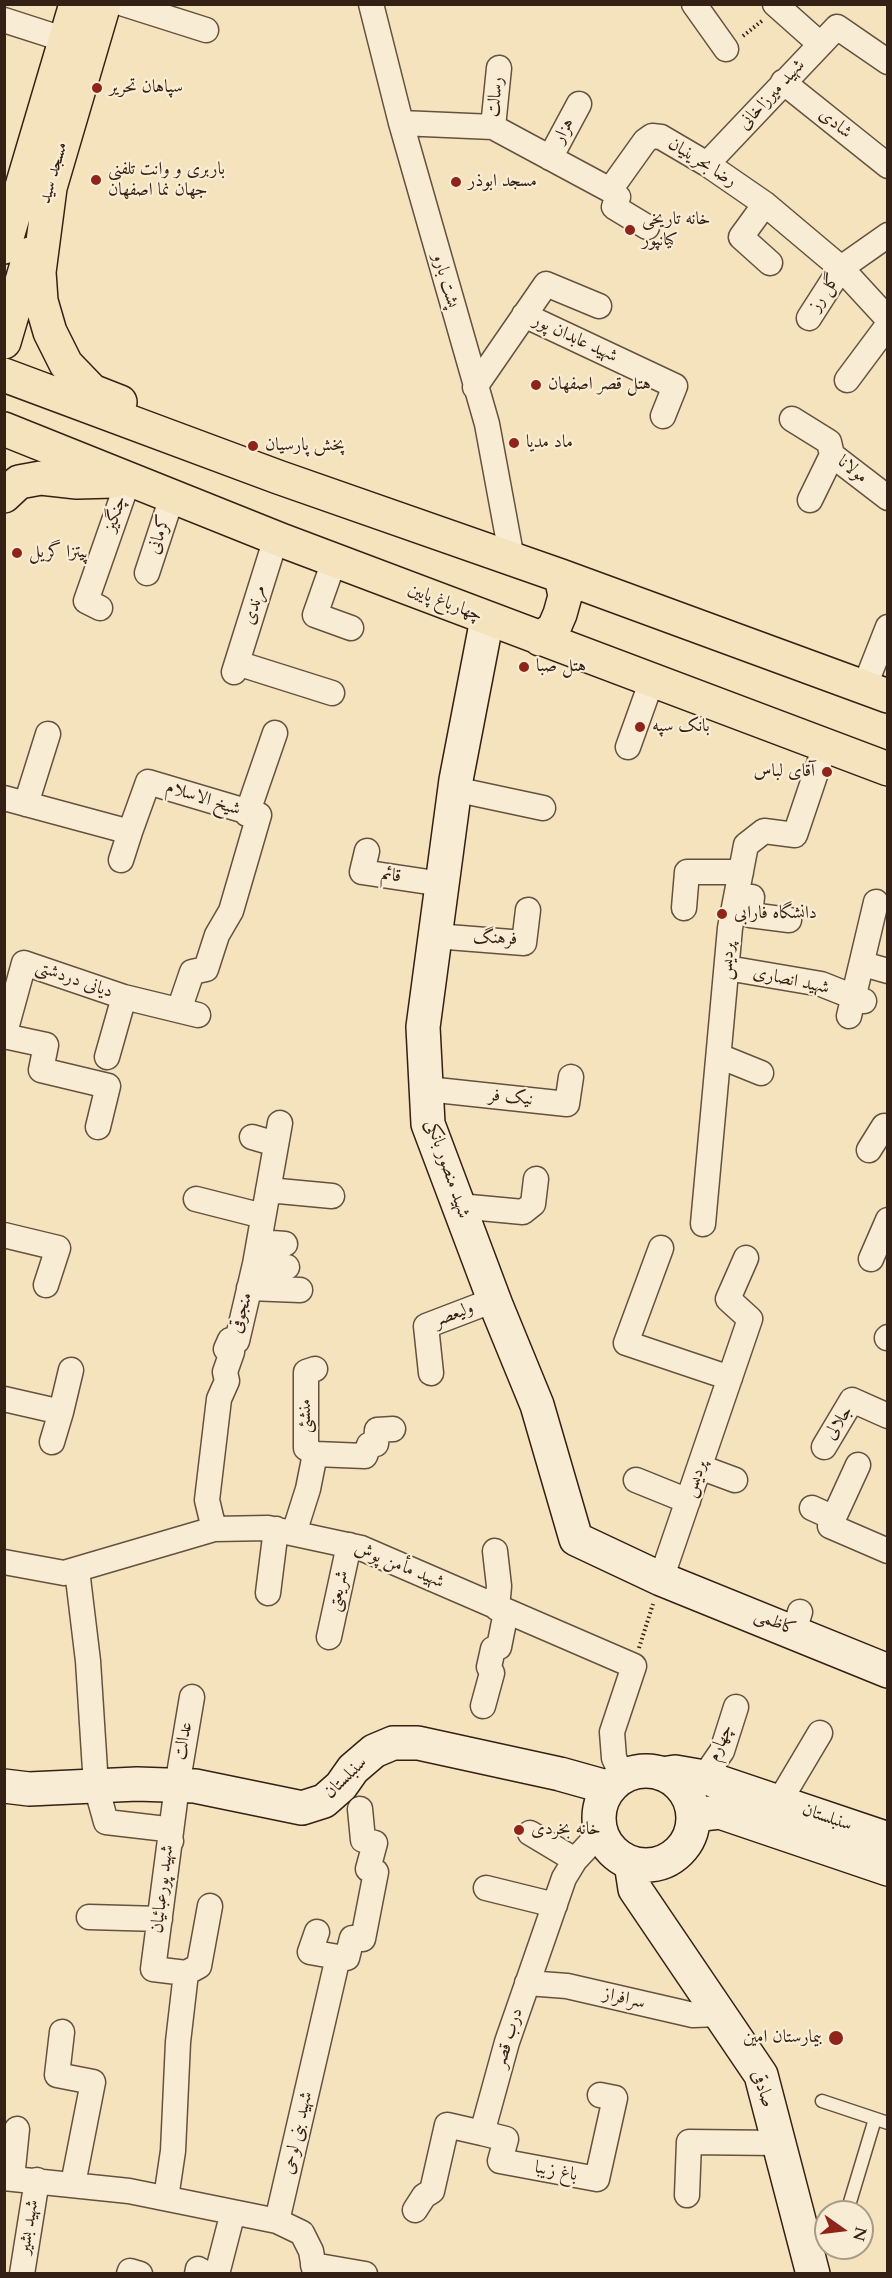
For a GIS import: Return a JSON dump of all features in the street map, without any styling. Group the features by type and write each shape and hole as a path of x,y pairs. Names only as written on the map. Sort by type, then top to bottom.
{"main road":[{"name":"مسجد سید","path":"4,247 76,4"},
{"name":"مسجد سید","path":"4,342 104,4"},
{"path":"4,207 29,163"},
{"path":"50,188 39,272 41,301 50,332 66,364 92,391 237,447 278,477"},
{"path":"4,375 278,477 561,576 876,692"},
{"name":"چهارباغ پایین","path":"4,429 128,481 487,620 888,769"},
{"path":"4,496 19,482 41,478 77,482 128,481"},
{"path":"540,639 554,628 560,614 565,596 561,576"}],"street":[{"path":"124,4 206,30"},
{"name":"پشت بارو","path":"371,4 400,123 487,424 512,559"},
{"path":"694,4 726,49"},
{"path":"777,7 829,36 888,62"},
{"path":"4,20 66,40"},
{"name":"شهید میرزاخانی","path":"707,164 829,36"},
{"name":"رسالت","path":"493,127 499,68"},
{"name":"شادی","path":"783,82 888,166"},
{"name":"هزار","path":"550,158 579,104"},
{"path":"400,123 493,127 610,190 618,197 614,207 647,227"},
{"name":"رضا بحرینیان","path":"610,190 645,141 652,136 661,137 707,164 765,204 841,268 888,320"},
{"path":"765,204 741,237 770,263"},
{"path":"841,268 886,239"},
{"name":"گل رز","path":"809,318 841,268"},
{"path":"524,315 546,284 598,306"},
{"name":"شهید عابدان پور","path":"476,387 524,315 675,386 663,416"},
{"path":"847,380 888,325"},
{"name":"مولانا","path":"792,419 829,442 832,455 888,498"},
{"path":"810,500 832,455"},
{"name":"چنگیز","path":"100,608 86,601 128,481"},
{"name":"کرمانی","path":"147,573 172,497"},
{"name":"مرندی","path":"276,538 235,667 332,693"},
{"path":"334,561 315,615 351,628"},
{"name":"شهید منصور بانکی","path":"487,620 454,789 423,1027 428,1124 494,1300 537,1405 576,1539 661,1579"},
{"path":"876,692 888,627"},
{"path":"628,747 652,680"},
{"path":"247,814 275,733"},
{"path":"48,735 15,801 130,832 121,860"},
{"name":"پردیس","path":"703,1224 727,968 746,845 764,831 795,835 825,746"},
{"name":"شیخ الاسلام","path":"130,832 148,782 247,814 259,815 231,911 217,935 206,969 192,972 189,1013"},
{"path":"454,789 543,808"},
{"name":"قائم","path":"367,851 362,872 442,884"},
{"path":"684,908 687,872 741,872"},
{"path":"737,895 752,897 750,915 789,920"},
{"name":"شهید انصاری","path":"727,968 821,984 856,1005 876,902"},
{"name":"فرهنگ","path":"435,936 524,943 528,910"},
{"name":"دیانی دردشتی","path":"4,1036 24,963 124,997 189,1013"},
{"path":"863,964 888,970"},
{"path":"107,1057 124,997"},
{"path":"4,1036 46,1045 41,1070 108,1086 98,1127"},
{"path":"719,1056 761,1073"},
{"name":"نیک فر","path":"427,1089 567,1104 571,1077"},
{"path":"869,1150 884,1126 888,1128"},
{"name":"منجوقی","path":"214,1529 207,1500 219,1399 227,1381 225,1372 232,1352 226,1349 231,1340 237,1341 257,1253 278,1133 252,1137"},
{"path":"459,1206 524,1212 533,1204 536,1179"},
{"path":"268,1190 332,1196"},
{"path":"196,1199 263,1216"},
{"path":"871,1259 888,1220"},
{"path":"4,1235 58,1248 46,1285"},
{"path":"662,1248 626,1343 730,1378"},
{"path":"257,1253 286,1256"},
{"name":"پردیس","path":"661,1579 750,1319 728,1299 746,1258"},
{"path":"249,1288 300,1290"},
{"name":"ولیعصر","path":"431,1373 426,1326 494,1300"},
{"name":"منشئی","path":"268,1593 285,1531 308,1489 315,1454 306,1448 306,1372 315,1369"},
{"path":"52,1442 71,1370"},
{"path":"4,1399 61,1412"},
{"name":"جلالی","path":"824,1447 852,1400 888,1416"},
{"path":"315,1454 365,1456 369,1445 376,1444 377,1430 393,1429"},
{"path":"858,1465 830,1526 888,1551"},
{"path":"700,1467 735,1480"},
{"path":"636,1480 688,1501"},
{"path":"812,1508 834,1518"},
{"name":"شهید مأمن پوش","path":"4,1562 64,1573 214,1529 285,1531 362,1548 634,1666"},
{"name":"شریعتی","path":"328,1637 349,1545"},
{"path":"483,1706 492,1673 489,1667 493,1650 499,1647 502,1610 495,1551"},
{"name":"شهید پورعبائیان","path":"77,1570 88,1661 96,1786 106,1822 166,1829 171,1841 153,1969 186,1973"},
{"name":"کاظمی","path":"661,1579 797,1622 888,1671"},
{"path":"616,1783 612,1731 634,1666"},
{"name":"عدالت","path":"171,1841 177,1786 192,1697"},
{"name":"چهارم","path":"704,1777 722,1751 736,1707"},
{"path":"779,1802 820,1733"},
{"name":"سنبلستان","path":"4,1786 29,1789 195,1786 302,1808 324,1801 341,1786 353,1769 374,1751 393,1743 418,1743 560,1774 616,1783"},
{"path":"635,1772 662,1774 684,1790 693,1815 691,1834 682,1850 667,1861 649,1865 631,1863 618,1856 608,1845 601,1832 599,1817 602,1802 616,1783 635,1772"},
{"name":"سنبلستان","path":"662,1774 675,1772 704,1777 888,1839"},
{"name":"شهید بنی لوحی","path":"277,2221 338,1957 347,1958 352,1938 363,1939 376,1872 368,1869 375,1842 363,1840 360,1809"},
{"name":"سنبلستان","path":"693,1815 720,1812 888,1869"},
{"name":"درب قصر","path":"482,2133 507,2042 564,1878 575,1860 601,1832"},
{"path":"530,1833 575,1860"},
{"name":"صادقی","path":"631,1863 635,1889 761,2075 813,2274"},
{"path":"486,1888 555,1905"},
{"path":"166,2198 174,2140 178,2042 186,1973 199,1966 210,1906"},
{"path":"89,1917 160,1919"},
{"path":"317,1932 310,1952 338,1957"},
{"name":"سرافراز","path":"527,1983 567,1986 693,2015 721,2014"},
{"path":"62,2032 57,2075 93,2082 73,2184"},
{"name":"باغ زیبا","path":"482,2133 506,2139 500,2161 597,2180 615,2098 600,2095"},
{"path":"415,2210 424,2196 432,2191 447,2125 482,2133"},
{"path":"17,2130 8,2178 73,2184 166,2198 277,2221 302,2233 311,2251 314,2269 365,2274"},
{"path":"687,2195 689,2142 778,2143"},
{"name":"شهید بشیر","path":"20,2274 37,2180"},
{"path":"217,2274 233,2212"},
{"path":"197,2274 198,2269 207,2274"},
{"path":"4,2271 20,2274"},
{"path":"129,2274 130,2271 140,2274"}],"lane":[{"path":"822,2101 888,2123"},
{"path":"851,2200 875,2119"}],"path":[{"path":"726,49 777,7"},
{"path":"634,1666 661,1579"}],"place":[{"name":"سپاهان تحریر","path":"97,88"},
{"name":"باربری و وانت تلفنی جهان نما اصفهان","path":"96,180"},
{"name":"مسجد ابوذر","path":"456,182"},
{"name":"خانه تاریخی کیانپور","path":"630,230"},
{"name":"هتل قصر اصفهان","path":"536,385"},
{"name":"ماد مدیا","path":"514,443"},
{"name":"پخش پارسیان","path":"253,446"},
{"name":"پیتزا گریل","path":"17,553"},
{"name":"هتل صبا","path":"524,667"},
{"name":"بانک سپه","path":"640,727"},
{"name":"آقای لباس","path":"827,772"},
{"name":"دانشگاه فارابی","path":"722,914"},
{"name":"خانه بخردی","path":"519,1830"},
{"name":"بیمارستان امین","path":"836,2038"}]}
